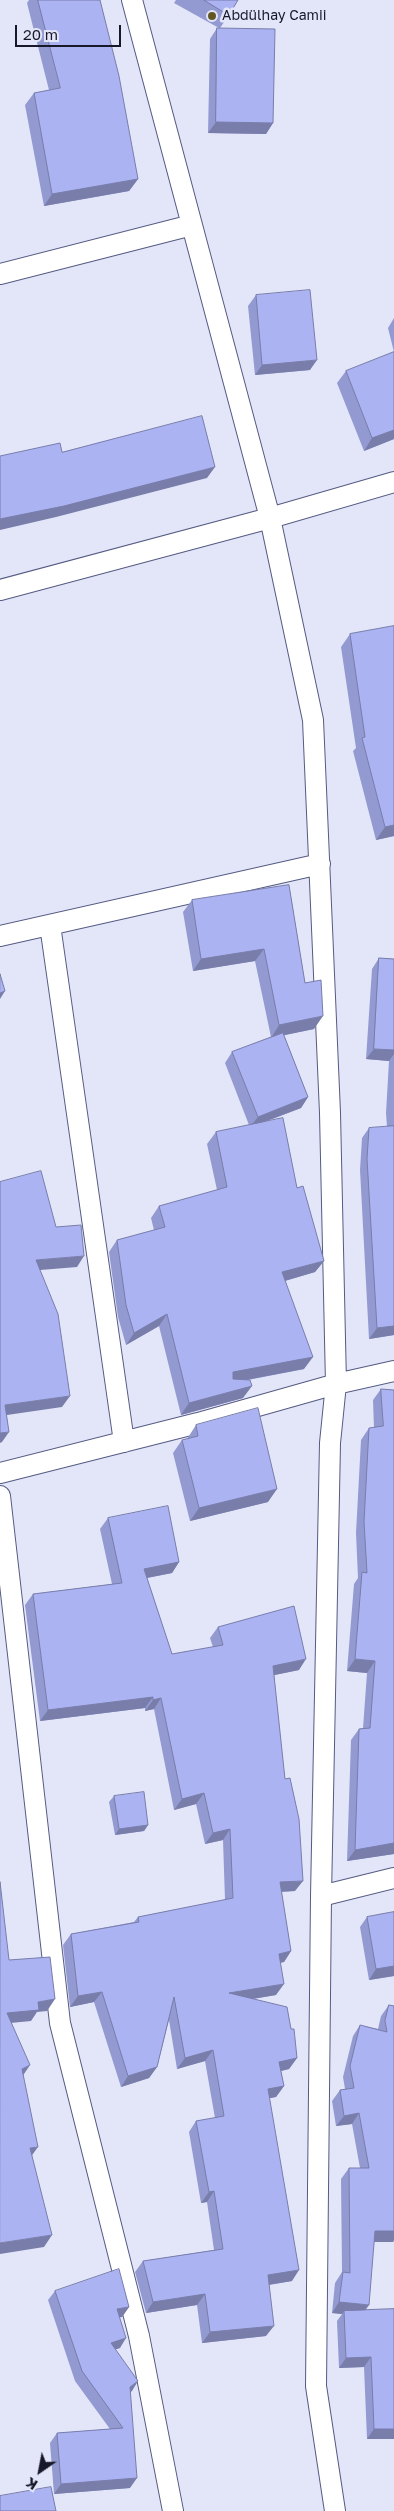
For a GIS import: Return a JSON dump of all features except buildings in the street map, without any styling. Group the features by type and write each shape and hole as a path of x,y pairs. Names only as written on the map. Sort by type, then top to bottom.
{"lane":[{"path":"132,0 270,518 314,720 330,1113 336,1384 330,1442 321,1896 316,2386 335,2511"},
{"path":"0,274 192,225"},
{"path":"0,590 270,518 394,482"},
{"path":"0,936 320,864"},
{"path":"50,925 124,1442"},
{"path":"0,1473 124,1442 336,1384 394,1371"},
{"path":"0,1496 60,2023 139,2336 173,2511"},
{"path":"321,1896 394,1878"}],"place":[{"name":"Abdülhay Camii","path":"212,16"}]}
